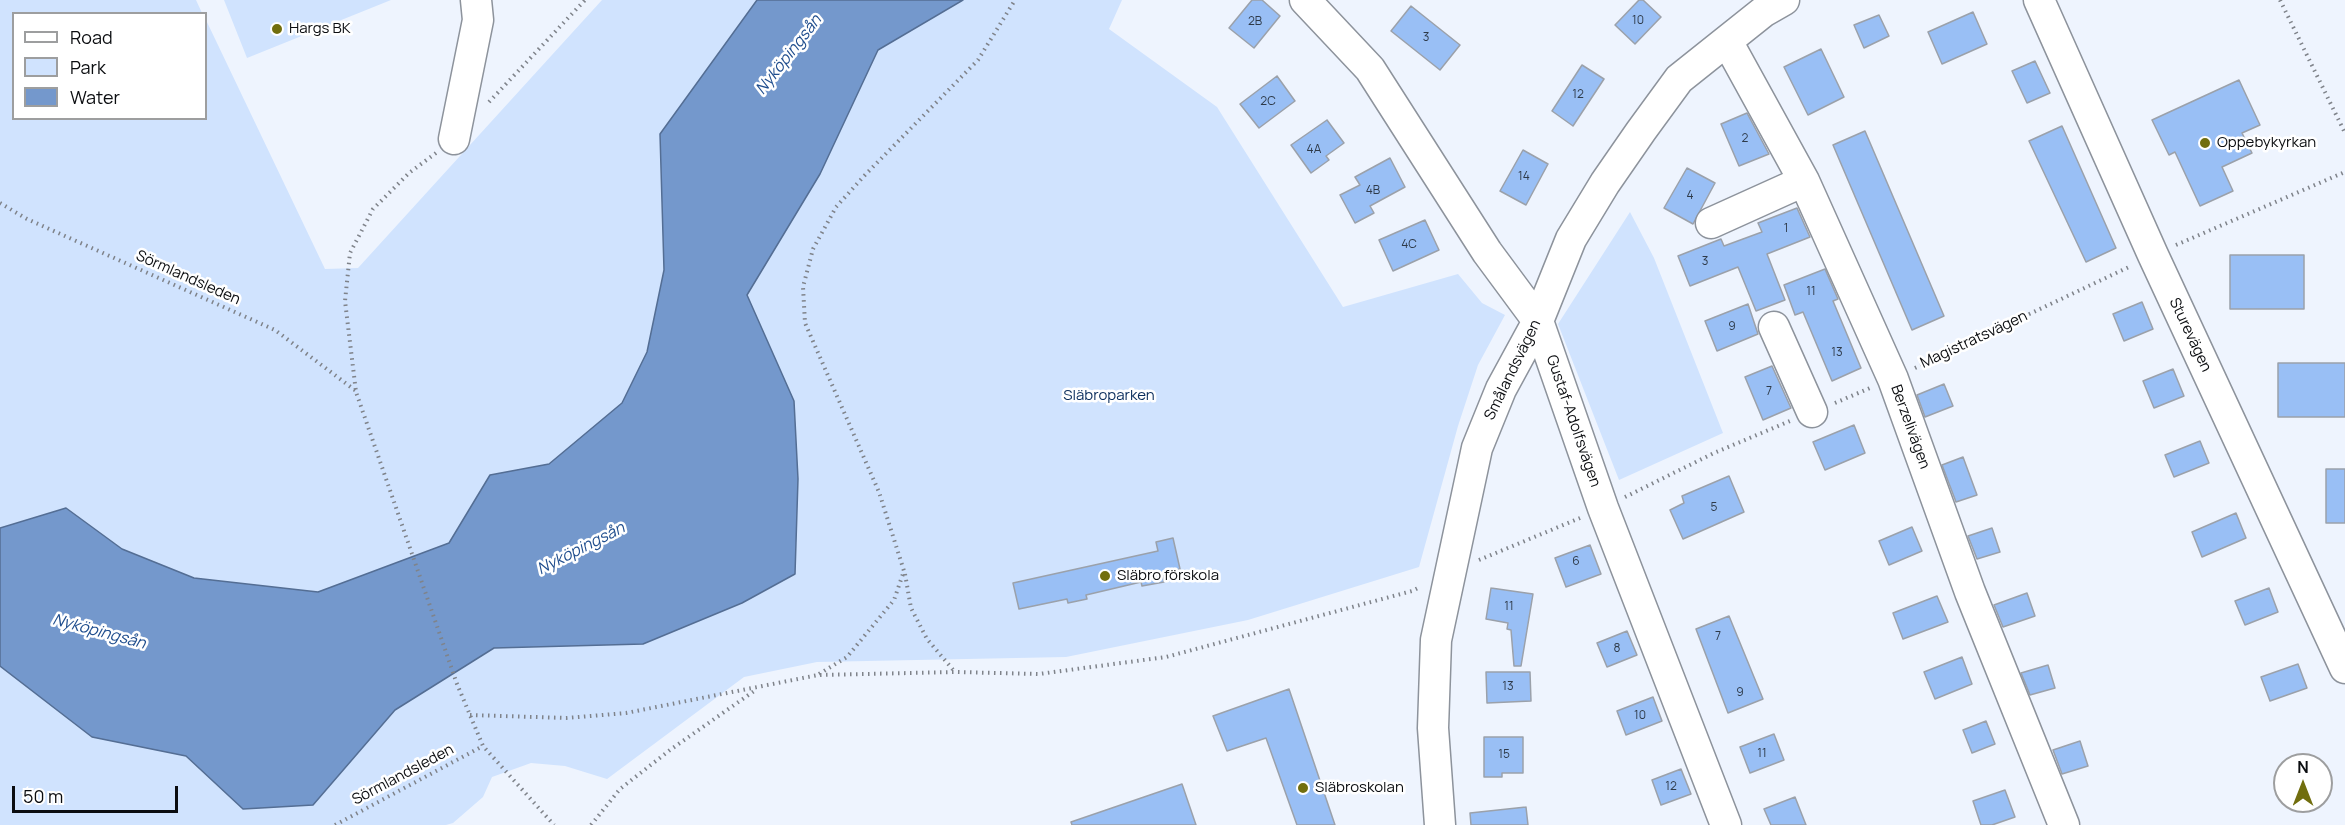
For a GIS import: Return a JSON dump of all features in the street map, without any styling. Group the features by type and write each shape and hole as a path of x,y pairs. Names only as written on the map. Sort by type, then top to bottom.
{"street":[{"path":"454,139 478,20 476,0"},
{"name":"Smålandsvägen","path":"1440,825 1433,728 1436,640 1477,448 1501,389 1538,321 1571,239 1605,183 1679,79 1763,12 1785,0"},
{"name":"Sturevägen","path":"2039,0 2153,255 2345,668"},
{"name":"Gustaf-Adolfsvägen","path":"1308,1 1370,69 1487,252 1538,321 1604,508 1726,825"},
{"name":"Berzelivägen","path":"1727,41 1804,182 1893,379 1970,592 2064,825"},
{"path":"1711,223 1804,182"},
{"path":"1774,327 1812,412"}],"path":[{"path":"487,104 585,0"},
{"path":"956,672 927,639 911,608 904,571 879,492 804,323 803,287 813,249 837,207 865,175 978,60 1015,0"},
{"path":"2280,0 2345,133"},
{"path":"454,139 409,173 373,209 350,253 345,301 356,392 457,684 483,746 554,825"},
{"name":"Magistratsvägen","path":"1714,453 1893,379 2153,255 2345,172"},
{"name":"Sörmlandsleden","path":"0,203 27,219 275,330 356,392"},
{"path":"818,675 848,657 894,600 904,571"},
{"path":"470,715 566,718 626,713 818,675 956,672 1039,674 1166,657 1412,591 1452,571"},
{"path":"591,825 620,789 670,750 760,687"},
{"name":"Sörmlandsleden","path":"335,825 483,746"}],"green space":[{"path":"0,0 196,0 202,12 12,12 12,120 207,120 207,22 325,269 358,268 602,0 757,0 660,134 664,270 647,352 622,403 549,464 490,475 449,543 318,592 194,578 122,549 66,508 0,528"},
{"name":"Hargs BK","path":"224,0 391,0 247,58"},
{"name":"Släbroparken","path":"937,0 1122,0 1109,29 1217,107 1343,307 1458,274 1482,303 1505,315 1478,365 1458,426 1419,567 1248,620 1066,657 817,662 744,677 607,779 565,766 531,763 492,777 483,797 453,823 446,825 0,825 0,666 92,737 186,756 243,809 313,805 395,710 494,648 643,644 795,574 798,479 794,401 747,295 820,174 878,50"},
{"path":"1630,212 1654,258 1723,433 1619,480 1558,324"}],"water":[{"name":"Nyköpingsån","path":"757,0 963,0 878,50 820,174 747,295 794,401 798,479 795,574 742,603 643,644 494,648 395,710 313,805 243,809 186,756 92,737 0,666 0,528 66,508 122,549 194,578 318,592 449,543 490,475 549,464 622,403 647,352 664,270 660,134"}],"building":[{"path":"1252,0 1262,0 1280,16 1254,48 1229,28"},
{"path":"1639,0 1643,0 1661,17 1635,44 1615,25"},
{"path":"1411,6 1460,45 1440,70 1391,31"},
{"path":"1973,12 1987,44 1942,64 1928,32"},
{"path":"1879,15 1889,36 1864,48 1854,25"},
{"path":"1821,49 1844,97 1808,115 1784,67"},
{"path":"2035,61 2050,93 2027,103 2012,71"},
{"path":"1582,65 1604,79 1573,126 1552,111"},
{"path":"1277,76 1295,101 1259,128 1240,104"},
{"name":"Oppebykyrkan","path":"2239,80 2260,125 2242,133 2252,153 2222,167 2233,191 2200,206 2175,152 2169,155 2152,120"},
{"path":"1747,113 1769,154 1739,166 1721,124"},
{"path":"1327,120 1344,143 1326,156 1329,160 1311,173 1291,145"},
{"path":"2062,126 2116,248 2086,262 2029,141"},
{"path":"1865,131 1944,316 1912,330 1833,145"},
{"path":"1523,150 1548,164 1526,205 1500,191"},
{"path":"1390,158 1405,187 1370,206 1374,213 1355,223 1340,195 1360,185 1355,177"},
{"path":"1687,168 1715,183 1693,224 1664,208"},
{"path":"1797,208 1810,237 1767,254 1785,300 1756,311 1738,267 1690,286 1678,256 1721,239 1724,246 1762,232 1758,223"},
{"path":"1425,220 1439,250 1393,271 1379,240"},
{"path":"2230,255 2304,255 2304,309 2230,309"},
{"path":"1825,269 1838,299 1833,301 1861,368 1832,381 1803,312 1795,315 1784,285"},
{"path":"2142,302 2153,329 2124,341 2113,314"},
{"path":"1748,304 1758,334 1717,351 1705,321"},
{"path":"2278,363 2345,363 2345,417 2278,417"},
{"path":"1772,366 1791,408 1763,420 1745,377"},
{"path":"2173,369 2184,396 2154,408 2143,381"},
{"path":"1944,384 1953,406 1925,417 1917,395"},
{"path":"1854,425 1865,453 1825,470 1813,442"},
{"path":"2200,441 2209,463 2174,477 2165,455"},
{"path":"1963,457 1977,495 1956,502 1942,465"},
{"path":"2326,469 2345,469 2345,523 2326,523"},
{"path":"1729,476 1744,512 1683,539 1670,510 1684,503 1682,496"},
{"path":"2236,513 2246,538 2202,557 2192,532"},
{"path":"1912,527 1922,551 1889,565 1879,541"},
{"path":"1992,528 2000,552 1977,559 1968,536"},
{"name":"Släbro förskola","path":"1173,538 1180,569 1162,573 1164,582 1142,586 1141,582 1086,595 1087,599 1068,603 1067,599 1019,609 1013,583 1158,551 1156,542"},
{"path":"1590,545 1601,574 1566,587 1555,558"},
{"path":"1491,588 1533,594 1521,666 1514,666 1511,630 1507,629 1508,623 1486,619"},
{"path":"2269,588 2278,612 2245,625 2235,601"},
{"path":"2027,593 2035,616 2003,627 1994,605"},
{"path":"1937,596 1948,622 1903,639 1893,613"},
{"path":"1729,616 1763,699 1728,713 1696,629"},
{"path":"1627,631 1637,655 1607,667 1597,643"},
{"path":"1962,657 1972,684 1935,699 1924,672"},
{"path":"2298,664 2307,688 2270,701 2261,677"},
{"path":"2048,665 2055,688 2030,695 2021,673"},
{"path":"1486,672 1530,672 1531,701 1487,703"},
{"name":"Släbroskolan","path":"1289,689 1335,825 1297,825 1266,738 1227,751 1213,716"},
{"path":"1653,697 1662,721 1626,735 1617,711"},
{"path":"1986,721 1995,744 1972,753 1963,730"},
{"path":"1774,734 1784,760 1750,773 1740,747"},
{"path":"1484,737 1523,737 1523,773 1502,773 1502,777 1484,777"},
{"path":"2080,741 2088,766 2062,774 2053,750"},
{"path":"1681,769 1691,794 1661,805 1652,780"},
{"path":"1182,784 1196,825 1072,825 1071,822"},
{"path":"2005,790 2015,817 1992,825 1981,825 1973,801"},
{"path":"1795,797 1806,825 1771,825 1764,809"},
{"path":"1526,807 1528,825 1471,825 1470,813"}],"place":[{"name":"Hargs BK","path":"277,29"},
{"name":"Oppebykyrkan","path":"2205,143"},
{"name":"Släbro förskola","path":"1105,576"},
{"name":"Släbroskolan","path":"1303,788"}]}
